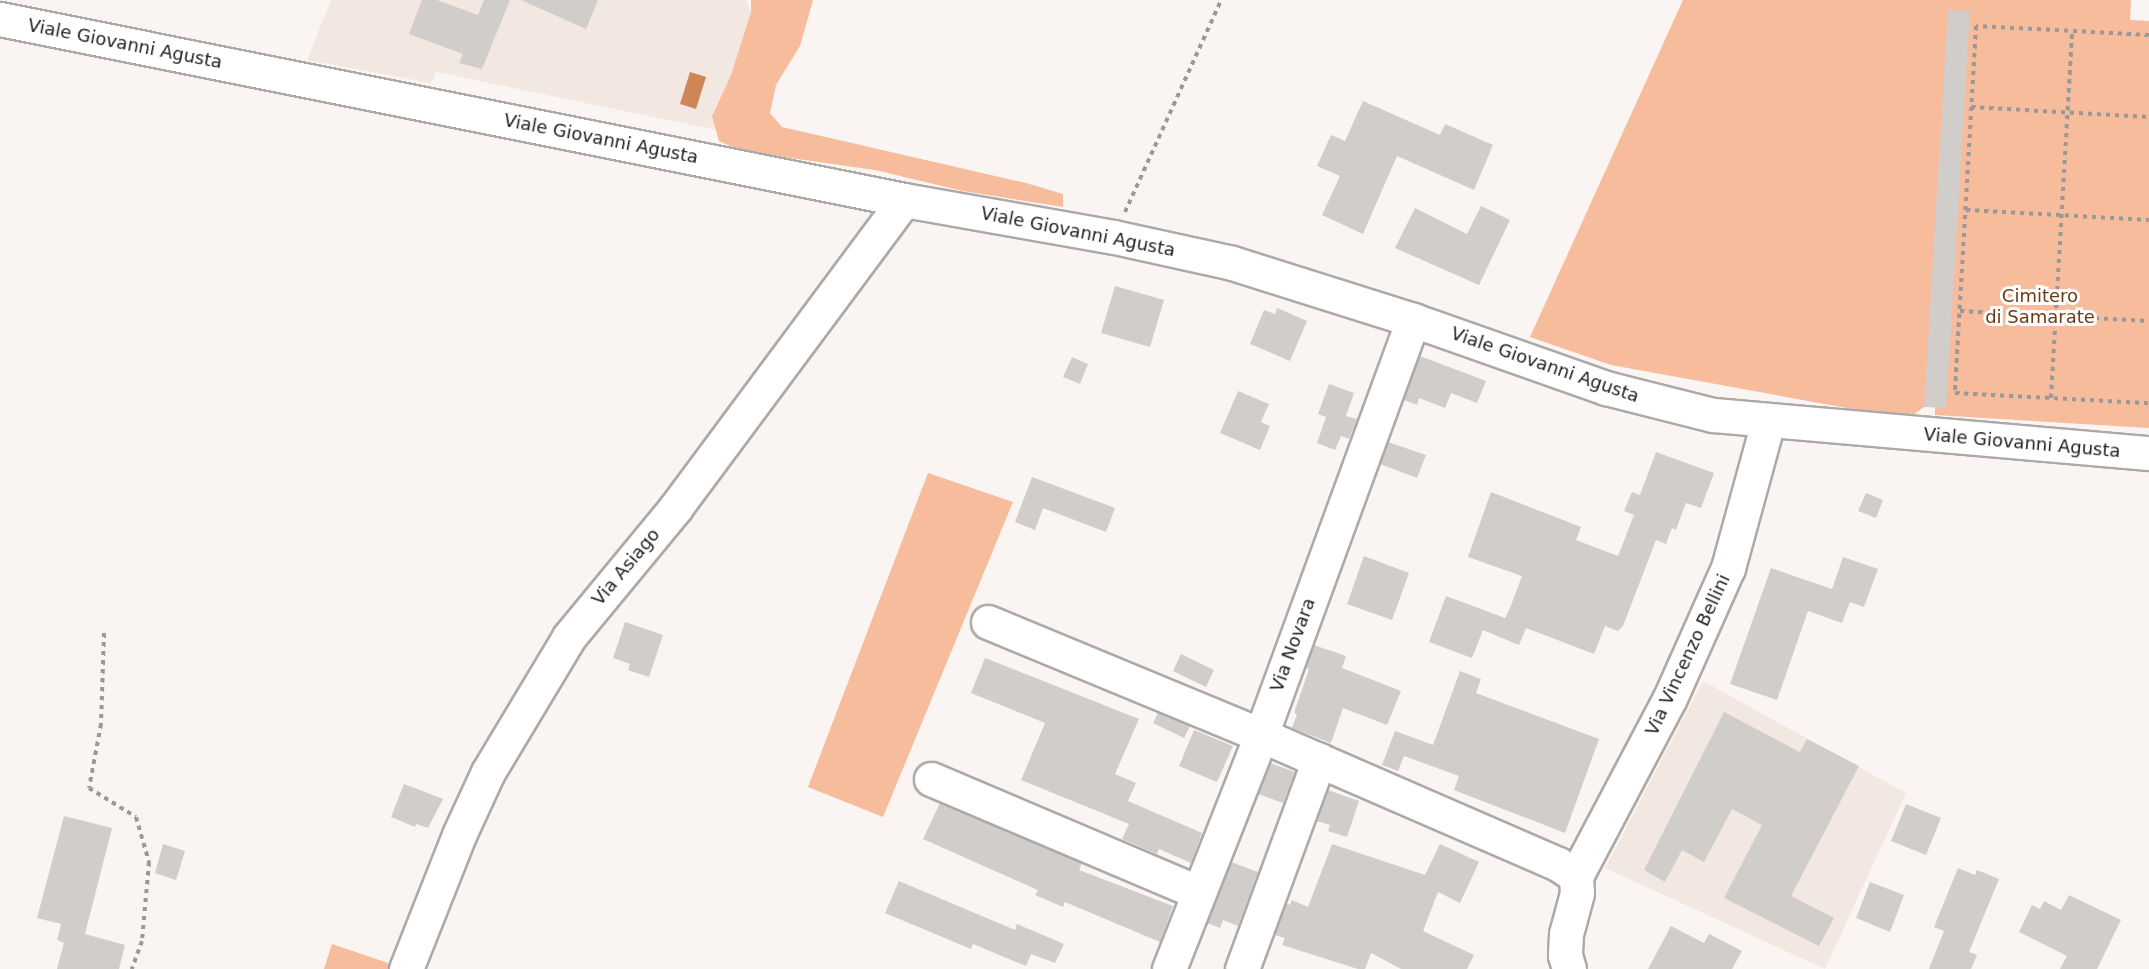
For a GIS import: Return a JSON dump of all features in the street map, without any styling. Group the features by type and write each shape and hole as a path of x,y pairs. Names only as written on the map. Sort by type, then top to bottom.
{"street":[{"name":"Viale Giovanni Agusta","path":"0,19 904,200 1114,237 1262,272 1413,320 1606,388 1659,404 1713,415 1767,422 2149,453"},
{"name":"Via Asiago","path":"406,969 459,835 488,772 569,636 676,507 904,200"},
{"name":"Via Novara","path":"1170,969 1261,735 1413,320"},
{"name":"Via Vincenzo Bellini","path":"1569,969 1565,955 1566,934 1577,893 1576,876 1670,698 1728,568 1767,422"},
{"path":"988,622 1319,760 1558,864 1576,876"},
{"path":"1242,969 1319,760"},
{"path":"931,779 1199,893"}],"path":[{"path":"1114,237 1221,0"},
{"path":"2149,35 1976,26 1955,393 2149,403"},
{"path":"2051,398 2072,31"},
{"path":"1971,106 2149,117"},
{"path":"1965,210 2149,220"},
{"path":"1960,311 2149,321"},
{"path":"104,633 101,724 89,788 136,817 149,862 142,941 132,969"}],"shaded area":[{"path":"331,0 746,0 751,12 731,75 712,115 716,130 436,72 431,83 307,60"},
{"path":"690,72 706,77 696,109 680,104"},
{"path":"1703,681 1906,793 1825,969 1605,868"}],"green space":[{"path":"751,0 813,0 800,46 776,85 770,113 782,127 1026,183 1063,194 1063,207 963,191 875,170 741,151 719,141 712,116 731,75 751,12"},
{"name":"Cimitero di Samarate","path":"1683,0 2131,0 2130,20 2149,21 2149,428 1935,415 1935,407 1924,407 1907,419 1611,365 1530,337"},
{"path":"928,473 1013,502 883,817 808,787"},
{"path":"332,944 394,965 392,969 324,969"}],"building":[{"path":"422,0 437,0 478,15 484,0 510,0 482,69 459,63 463,54 409,34"},
{"path":"521,0 598,0 586,29"},
{"path":"1948,10 1970,11 1946,408 1924,407"},
{"path":"1363,101 1440,135 1445,124 1493,145 1474,190 1397,156 1363,234 1322,215 1340,176 1317,166 1331,135 1345,141"},
{"path":"1481,206 1510,220 1479,285 1395,248 1415,208 1467,234"},
{"path":"1115,286 1164,300 1150,347 1101,333"},
{"path":"1277,308 1307,321 1290,361 1250,344 1264,310 1275,314"},
{"path":"1420,356 1486,381 1477,403 1451,393 1445,408 1419,398 1417,405 1404,400"},
{"path":"1072,357 1088,364 1080,384 1063,377"},
{"path":"1329,384 1354,393 1346,416 1357,419 1349,439 1341,436 1335,450 1317,443 1326,417 1318,414"},
{"path":"1238,391 1269,404 1261,422 1270,426 1260,450 1220,433"},
{"path":"1388,442 1426,455 1417,478 1380,464"},
{"path":"1656,452 1714,473 1701,508 1686,503 1676,530 1672,528 1666,544 1656,540 1623,626 1618,631 1605,626 1594,654 1526,628 1519,645 1483,630 1472,658 1429,642 1446,596 1505,618 1510,608 1522,576 1468,557 1491,492 1581,527 1576,540 1618,556 1634,515 1624,511 1632,492 1640,495"},
{"path":"1032,477 1115,508 1106,532 1043,508 1035,530 1015,522"},
{"path":"1866,493 1883,500 1876,518 1858,511"},
{"path":"1364,556 1409,573 1392,620 1347,604"},
{"path":"1843,557 1878,569 1864,607 1850,602 1842,623 1808,611 1777,700 1730,684 1771,568 1832,589"},
{"path":"625,622 663,635 649,677 628,670 630,664 613,658"},
{"path":"1314,645 1346,656 1342,668 1401,691 1387,725 1343,708 1331,743 1292,728 1297,714 1294,713 1309,669 1306,668"},
{"path":"1181,654 1214,670 1206,687 1173,671"},
{"path":"985,658 1139,719 1115,774 1136,783 1128,801 1202,833 1191,863 1159,849 1157,854 1122,839 1129,824 1021,780 1045,723 971,693"},
{"path":"1460,671 1481,679 1476,693 1599,739 1565,833 1454,790 1459,776 1404,756 1398,771 1382,765 1395,731 1433,745"},
{"path":"1724,712 1800,752 1807,739 1859,766 1791,896 1834,918 1819,946 1724,898 1762,825 1732,809 1704,862 1682,850 1665,882 1644,870"},
{"path":"1158,713 1190,726 1184,738 1153,723"},
{"path":"1194,730 1233,746 1217,782 1179,766"},
{"path":"1270,763 1295,772 1283,803 1258,794"},
{"path":"404,784 443,799 428,828 416,824 415,827 391,817"},
{"path":"1328,790 1359,801 1347,837 1328,831 1330,825 1317,821"},
{"path":"940,803 1082,863 1079,870 1173,906 1160,942 1065,902 1063,907 1035,895 1038,890 923,839"},
{"path":"1906,804 1941,818 1926,855 1891,841"},
{"path":"64,816 112,828 85,934 125,945 119,969 57,969 64,943 57,940 61,924 37,918"},
{"path":"163,844 185,851 176,880 155,873"},
{"path":"1332,844 1425,875 1440,844 1479,862 1460,903 1438,892 1423,931 1474,955 1467,969 1401,969 1371,953 1365,969 1358,969 1282,945 1285,938 1275,935 1286,903 1290,905 1292,900 1308,907"},
{"path":"1231,862 1258,872 1238,926 1223,920 1220,928 1207,923"},
{"path":"1958,868 1975,875 1977,870 1999,879 1969,952 1977,955 1971,969 1929,969 1944,931 1934,927"},
{"path":"899,881 1015,930 1017,924 1064,944 1055,963 1031,954 1026,966 973,944 971,949 885,913"},
{"path":"1870,882 1904,895 1890,932 1856,918"},
{"path":"2069,895 2121,920 2097,969 2060,969 2067,956 2019,932 2032,905 2040,909 2044,901 2061,910"},
{"path":"1671,926 1704,943 1709,934 1742,951 1732,969 1648,969"}]}
